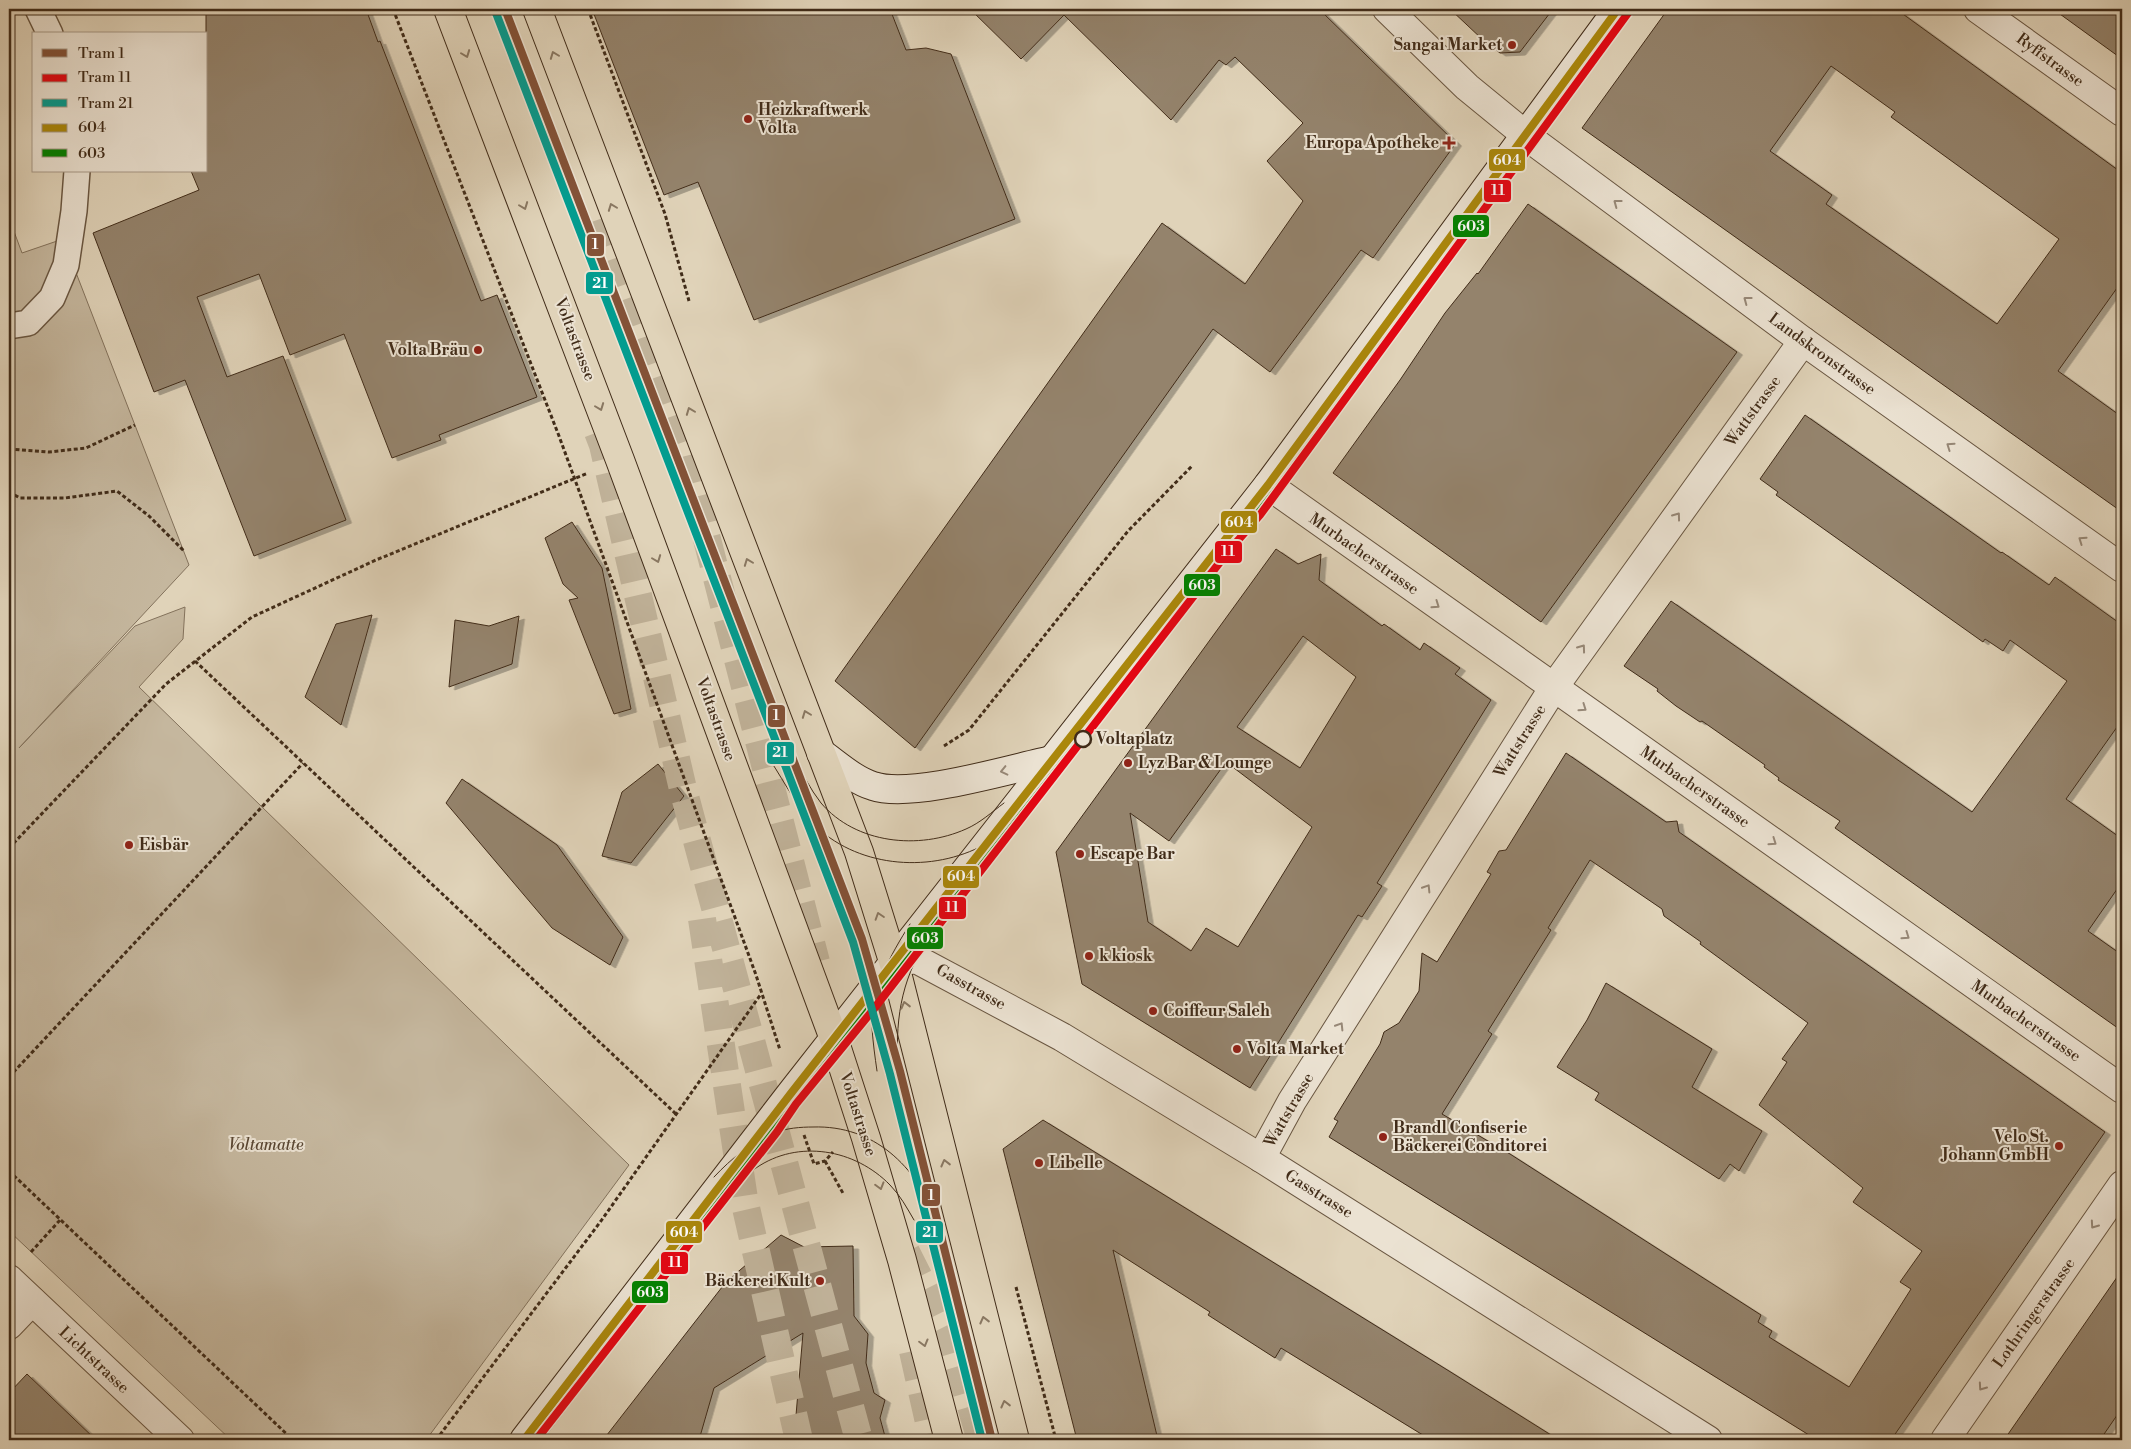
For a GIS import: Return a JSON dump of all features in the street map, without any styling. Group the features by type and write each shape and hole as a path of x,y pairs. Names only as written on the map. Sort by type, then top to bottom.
{"main road":[{"name":"Voltastrasse","path":"448,9 678,613 834,1039 866,1138 899,1251 949,1440"},
{"path":"537,9 858,852 894,963 1015,1440"}],"street":[{"name":"Landskronstrasse","path":"1387,9 1466,87 1527,136 1803,342 2122,568"},
{"path":"524,1440 834,1039 1268,486 1527,136 1618,9"},
{"name":"Ryffstrasse","path":"1978,9 2122,112"},
{"name":"Wattstrasse","path":"1261,1158 1298,1093 1554,688 1803,342"},
{"name":"Murbacherstrasse","path":"1268,486 2122,1089"},
{"path":"821,753 860,781 875,787 893,789 932,787 1052,760"},
{"name":"Gasstrasse","path":"894,963 916,959 932,966 1062,1037 1261,1158 1708,1440"},
{"name":"Lothringerstrasse","path":"1945,1440 2122,1185"},
{"name":"Lichtstrasse","path":"9,1279 180,1440"},
{"path":"9,1324 32,1301"}],"lane":[{"path":"38,9 49,32"},
{"path":"9,326 28,323 52,298 66,265 74,211 77,172"}],"path":[{"path":"393,9 574,479 756,975"},
{"path":"588,9 665,214 690,304"},
{"path":"9,449 49,452 86,448 135,425"},
{"path":"938,748 947,745 969,730 1128,531 1193,465"},
{"path":"9,848 166,684 252,617 376,560 574,479"},
{"path":"9,492 20,498 65,498 117,491 149,516 184,551"},
{"path":"195,661 676,1114"},
{"path":"9,1077 303,763"},
{"path":"436,1440 601,1220 761,994"},
{"path":"9,1172 293,1440"},
{"path":"28,1255 60,1220"}],"green space":[{"name":"Voltamatte","path":"9,218 22,253 63,239 189,565 19,748 135,626 185,607 183,639 139,687 629,1165 426,1440 231,1440 9,1231"}],"building":[{"path":"206,9 366,9 481,301 497,295 537,397 439,435 441,440 392,458 344,334 290,355 259,274 197,297 227,377 283,356 346,520 254,556 185,380 154,392 93,233 199,190 191,172 208,172 208,32 206,32"},
{"path":"592,9 890,9 906,50 926,48 951,54 1015,219 754,320 698,182 664,195"},
{"path":"970,9 1319,9 1456,143 1373,258 1361,250 1270,372 1213,329 915,748 835,681 1162,223 1245,284 1303,201 1267,161 1303,123 1235,57 1226,65 1219,60 1171,120 1064,15 1021,59"},
{"path":"1450,9 1553,9 1520,52 1500,53"},
{"path":"1668,9 1896,9 2122,173 2122,281 2058,371 2122,417 2122,512 1582,128","holes":["1831,66 1895,112 1891,117 2059,239 1997,324 1826,204 1832,195 1770,151"]},
{"path":"2053,9 2122,9 2122,59"},
{"path":"1528,204 1737,352 1541,622 1333,473 1400,380 1445,313 1478,274"},
{"path":"1805,415 2049,585 2055,577 2122,625 2122,720 2066,799 2122,839 2122,882 2088,931 2122,955 2122,1031 1835,828 1840,821 1778,780 1779,778 1764,767 1765,765 1702,721 1700,722 1676,706 1657,691 1658,689 1624,666 1671,601 1972,812 2067,681 2010,640 2003,651 1985,639 1983,642 1776,495 1778,492 1760,479"},
{"path":"572,522 602,568 631,709 614,714 569,600 578,598 563,584 545,538"},
{"path":"1276,549 1298,564 1321,554 1319,580 1382,626 1384,624 1420,650 1424,643 1460,668 1455,674 1491,700 1377,883 1382,886 1362,917 1358,915 1250,1088 1082,984 1056,852","holes":["1303,636 1356,677 1300,768 1237,727","1226,762 1312,827 1238,947 1206,928 1191,951 1148,922 1130,813 1169,841"]},
{"path":"372,615 341,725 305,697 336,624"},
{"path":"519,616 512,664 449,687 455,620 489,626"},
{"path":"1566,753 1666,822 1677,821 1679,832 2105,1132 1891,1440 1817,1440 1329,1137 1338,1121 1334,1119 1380,1044 1384,1032 1399,1023 1419,991 1422,953 1437,962 1491,874 1487,872 1499,851 1506,850","holes":["1590,860 1662,909 1664,916 1808,1023 1782,1059 1787,1062 1759,1105 1863,1188 1853,1202 1922,1251 1900,1282 1911,1289 1849,1387 1769,1337 1772,1331 1758,1322 1761,1315 1510,1154 1442,1114 1492,1034 1488,1031 1551,930 1548,928"]},
{"path":"658,764 684,796 631,863 602,856 622,792"},
{"path":"462,779 557,845 623,937 610,965 552,928 446,803"},
{"path":"1606,983 1712,1049 1692,1087 1762,1131 1739,1171 1730,1164 1719,1179 1595,1100 1599,1093 1557,1067 1587,1020"},
{"path":"1043,1120 1559,1440 1431,1440 1281,1348 1275,1358 1208,1315 1210,1312 1113,1250 1158,1440 1077,1440 1003,1149"},
{"path":"781,1235 804,1247 853,1246 854,1316 868,1334 866,1363 874,1393 885,1400 880,1418 886,1440 804,1440 795,1427 803,1333 714,1388 699,1440 603,1440 726,1282"},
{"path":"2122,1270 2122,1408 2100,1440 2004,1440"},
{"path":"27,1374 96,1440 9,1440 9,1393"}],"tunnel":[{"path":"603,218 685,454 816,962"},
{"path":"598,432 603,445 683,789 859,1440"},
{"path":"702,919 744,1199 799,1440"},
{"path":"906,1252 952,1343 981,1440"},
{"path":"913,1351 933,1440"}],"tram line":[{"name":"1","path":"505,9 862,939 900,1071 992,1440"},
{"name":"11","path":"536,1440 777,1132 796,1104 873,1010 1227,553 1260,515 1631,9"},
{"name":"21","path":"496,13 853,942 890,1074 982,1440"},
{"path":"793,757 821,803 835,817 870,835 909,841 948,836 976,824 1004,803"},
{"path":"770,760 799,807 821,831 839,844 881,860 926,862 969,852 1000,835 1030,808"},
{"path":"877,1071 872,1028 878,986 895,948 910,924"},
{"path":"898,1063 898,1028 903,995 914,964 932,934"},
{"path":"714,1177 742,1151 775,1133 799,1128 835,1128 855,1133 874,1141 890,1152 905,1166 917,1182 937,1220"},
{"path":"733,1189 753,1170 772,1159 790,1153 826,1152 860,1163 876,1173 897,1193 914,1220"}],"transit line":[{"name":"604","path":"524,1440 792,1092 1268,485 1618,9"},
{"name":"603","path":"536,1440 800,1098 1276,491 1626,15"}],"place":[{"name":"Sangai Market","path":"1512,45"},
{"name":"Heizkraftwerk Volta","path":"748,119"},
{"name":"Europa Apotheke","path":"1449,143"},
{"name":"Volta Bräu","path":"478,350"},
{"name":"Voltaplatz","path":"1083,739"},
{"name":"Lyz Bar & Lounge","path":"1128,763"},
{"name":"Eisbär","path":"129,845"},
{"name":"Escape Bar","path":"1080,854"},
{"name":"k kiosk","path":"1089,956"},
{"name":"Coiffeur Saleh","path":"1153,1011"},
{"name":"Volta Market","path":"1237,1049"},
{"name":"Brandl Confiserie Bäckerei Conditorei","path":"1383,1137"},
{"name":"Velo St. Johann GmbH","path":"2059,1146"},
{"name":"Libelle","path":"1039,1163"},
{"name":"Bäckerei Kult","path":"820,1281"}]}
